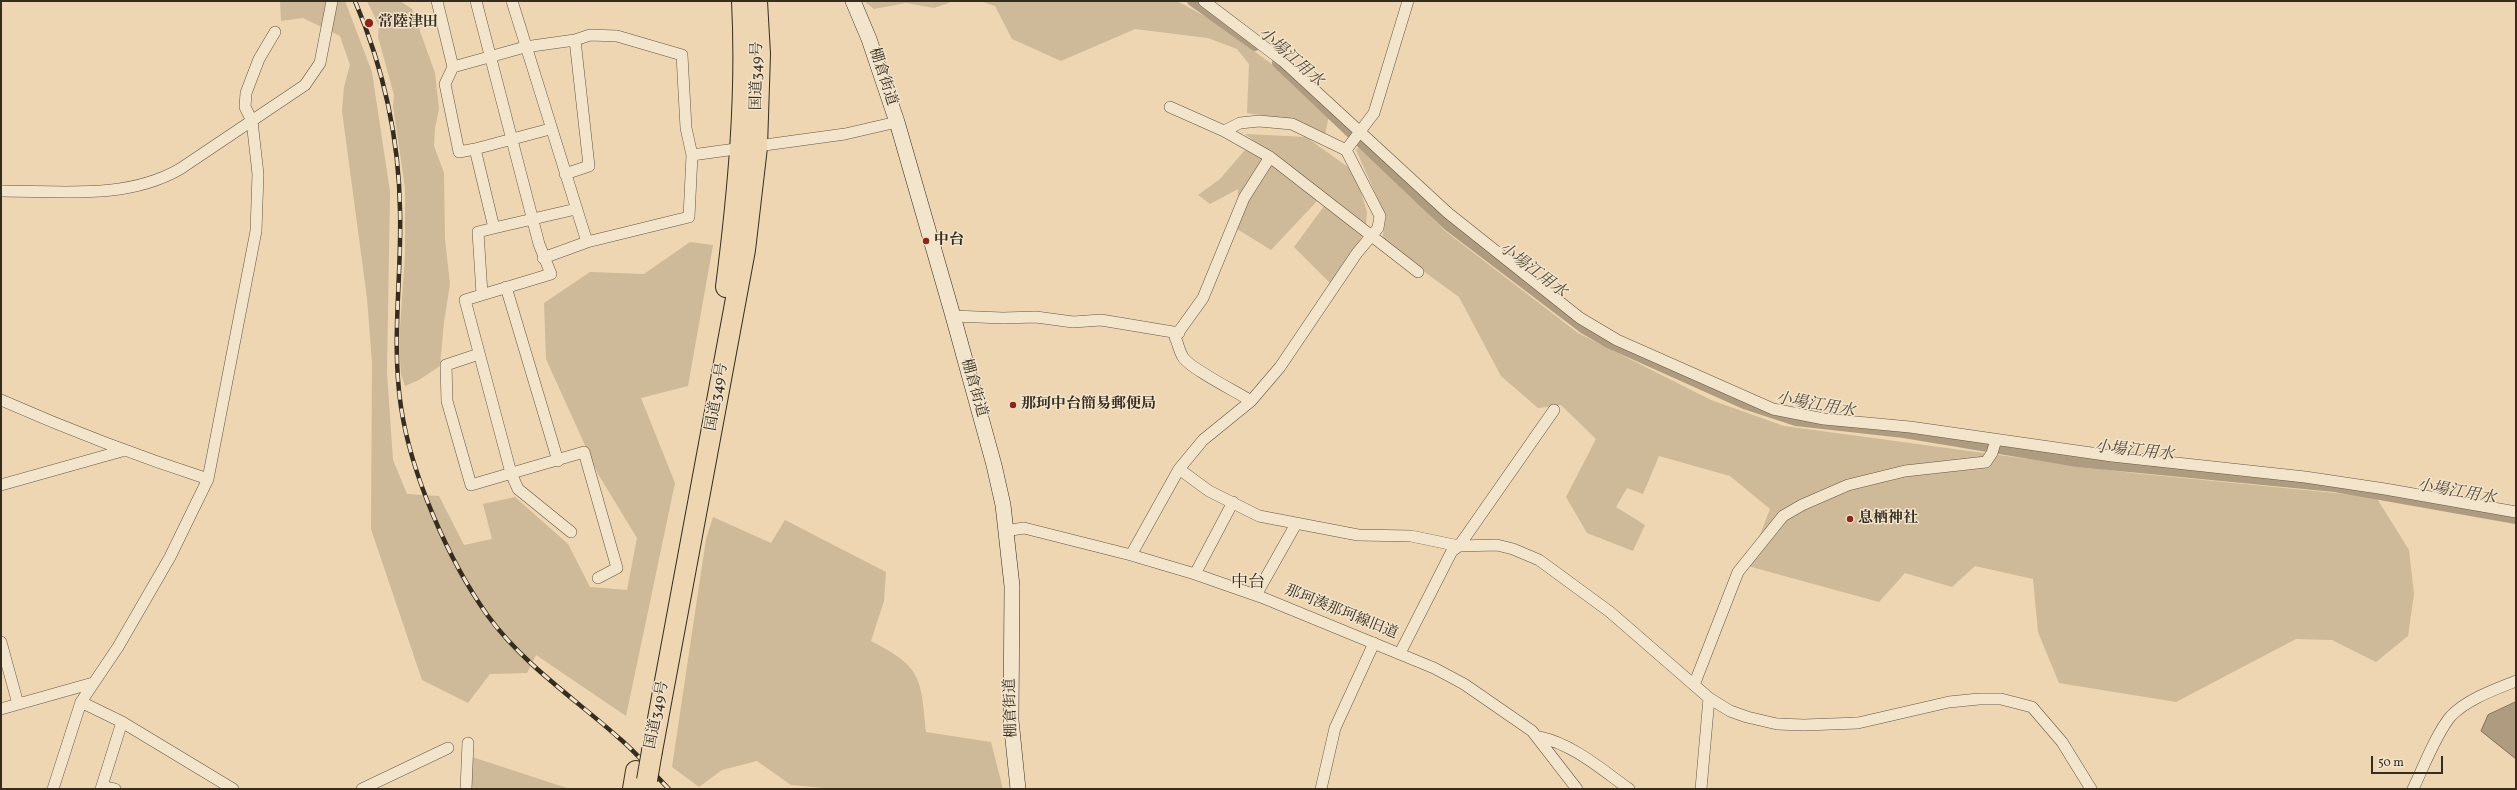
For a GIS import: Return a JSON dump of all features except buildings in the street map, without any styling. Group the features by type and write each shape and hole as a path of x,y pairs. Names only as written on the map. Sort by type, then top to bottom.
{"highway":[{"name":"国道349号","path":"742,1 749,148"},
{"name":"国道349号","path":"640,782 726,287 738,192 749,148 760,54 758,1"}],"street":[{"path":"1,192 62,193 144,185 180,169 305,85 314,75 323,52 332,1"},
{"path":"437,1 453,67 445,84 459,152 513,141 550,129"},
{"path":"476,1 533,219 550,274 465,300 511,473 518,489 571,532"},
{"path":"512,1 550,129 587,242"},
{"name":"棚倉街道","path":"853,1 869,39 897,122 994,465 1012,586 1011,720 1018,789"},
{"path":"1204,1 1225,14 1283,61 1354,140 1580,318 1617,340 1773,409 1800,416 1910,427 1994,446 2313,478 2516,512"},
{"path":"1354,140 1374,113 1408,1"},
{"path":"53,789 81,702 118,647 170,557 208,479 256,231 258,174 252,121 245,107 246,93 259,59 275,32"},
{"path":"453,67 525,47 575,40 590,35 617,36 682,55 686,128 692,155 689,217 587,242 544,258"},
{"path":"565,174 589,166 575,40"},
{"path":"1170,107 1224,131 1270,157 1418,272"},
{"path":"1224,131 1240,123 1259,121 1292,124 1354,140"},
{"path":"692,155 845,134 897,122"},
{"path":"1130,554 1179,469 1203,440 1251,400 1280,367 1357,253 1378,228 1380,216 1354,140"},
{"path":"475,149 494,228"},
{"path":"1251,400 1210,376 1194,369 1183,358 1175,337 1203,298 1244,198 1270,157"},
{"path":"482,294 478,232 576,209"},
{"path":"506,287 558,461"},
{"path":"953,316 1003,318 1036,317 1074,322 1101,320 1179,333"},
{"path":"479,354 446,365 448,401 471,485 558,461 584,452 617,568 598,578"},
{"path":"1,400 69,430 122,451 208,479"},
{"path":"1400,653 1452,551 1459,546 1554,410"},
{"path":"1694,685 1738,572 1783,516 1802,505 1848,485 1905,471 1986,462 1994,446"},
{"path":"1,485 122,451"},
{"path":"1179,469 1209,491 1259,516 1358,535 1410,536 1459,546 1497,545 1513,548 1539,560 1610,612 1709,698 1730,711 1747,717 1777,724 1804,725 1858,723 1949,702 1979,699 2001,699 2032,707 2062,742 2091,789"},
{"path":"1195,574 1233,502"},
{"path":"1256,595 1296,524"},
{"name":"那珂湊那珂線旧道","path":"1005,531 1024,528 1130,554 1195,574 1256,595 1400,653 1464,684 1539,737 1577,789"},
{"path":"1,642 18,704"},
{"path":"1321,789 1335,728 1374,643"},
{"path":"2413,789 2442,728 2452,715 2464,706 2516,680"},
{"path":"1,708 93,683"},
{"path":"1701,789 1709,698"},
{"path":"81,702 122,722 233,789"},
{"path":"115,789 102,787 122,722"},
{"path":"1539,737 1552,740 1572,749 1629,789"},
{"path":"466,789 468,743"},
{"path":"362,789 448,748"}],"shaded area":[{"path":"280,1 345,1 372,72 390,192 387,373 393,460 407,494 439,496 464,545 492,539 483,504 515,497 568,544 590,587 627,590 637,538 598,474 546,359 544,303 590,272 644,274 690,242 713,245 688,386 641,398 675,483 626,716 536,655 527,673 490,674 468,703 422,680 371,529 372,363 367,298 342,111 344,87 350,65 340,36 303,18 281,21"},
{"path":"367,1 400,1 412,9 435,73 439,109 435,128 434,146 444,173 445,239 450,284 444,322 440,366 419,380 405,386 401,374 399,342 405,256 405,188 393,106 394,95 378,37 379,26"},
{"path":"864,1 954,1 934,8 906,3 874,9"},
{"path":"980,1 1177,1 1215,22 1273,65 1329,116 1325,135 1292,120 1247,113 1249,64 1237,49 1208,38 1135,29 1061,61 1012,39 995,6"},
{"path":"1245,134 1306,137 1355,172 1367,212 1366,225 1360,241 1331,284 1294,247 1330,198"},
{"path":"1361,145 1445,231 1578,333 1711,400 1784,426 2132,473 2376,497 2409,550 2414,594 2408,636 2376,662 2332,640 2296,639 2176,702 2059,683 2038,632 2033,579 1975,566 1952,587 1905,573 1879,602 1748,566 1770,509 1730,476 1659,456 1643,494 1627,488 1616,507 1645,525 1633,551 1587,533 1566,497 1596,439 1561,405 1538,408 1501,376 1459,297 1382,241 1386,217 1356,150"},
{"path":"1245,150 1276,165 1318,200 1271,250 1237,229 1238,189 1210,204 1198,195 1220,179"},
{"path":"713,517 771,543 785,520 886,572 884,601 871,641 888,650 900,659 916,676 920,686 926,732 991,742 1003,789 836,789 791,785 757,761 722,770 699,787 672,767 706,539"},
{"path":"2516,702 2516,759 2481,731 2488,715"},
{"path":"463,754 570,789 463,789"}],"waterway":[{"name":"小場江用水","path":"1192,1 1255,46"},
{"name":"小場江用水","path":"1277,63 1447,225 1584,329 1608,343 1744,404 1796,421 1904,433 2078,462 2335,487 2516,519"}],"railway":[{"path":"355,1 374,51 388,103 393,130 399,183 400,210 397,333 398,382 401,407 413,460 433,516 473,594 502,633 533,665 626,744 669,789"}],"place":[{"name":"常陸津田","path":"369,23"},
{"name":"中台","path":"926,241"},
{"name":"那珂中台簡易郵便局","path":"1013,405"},
{"name":"息栖神社","path":"1850,519"}],"district":[{"name":"中台","path":"1248,584"}]}
